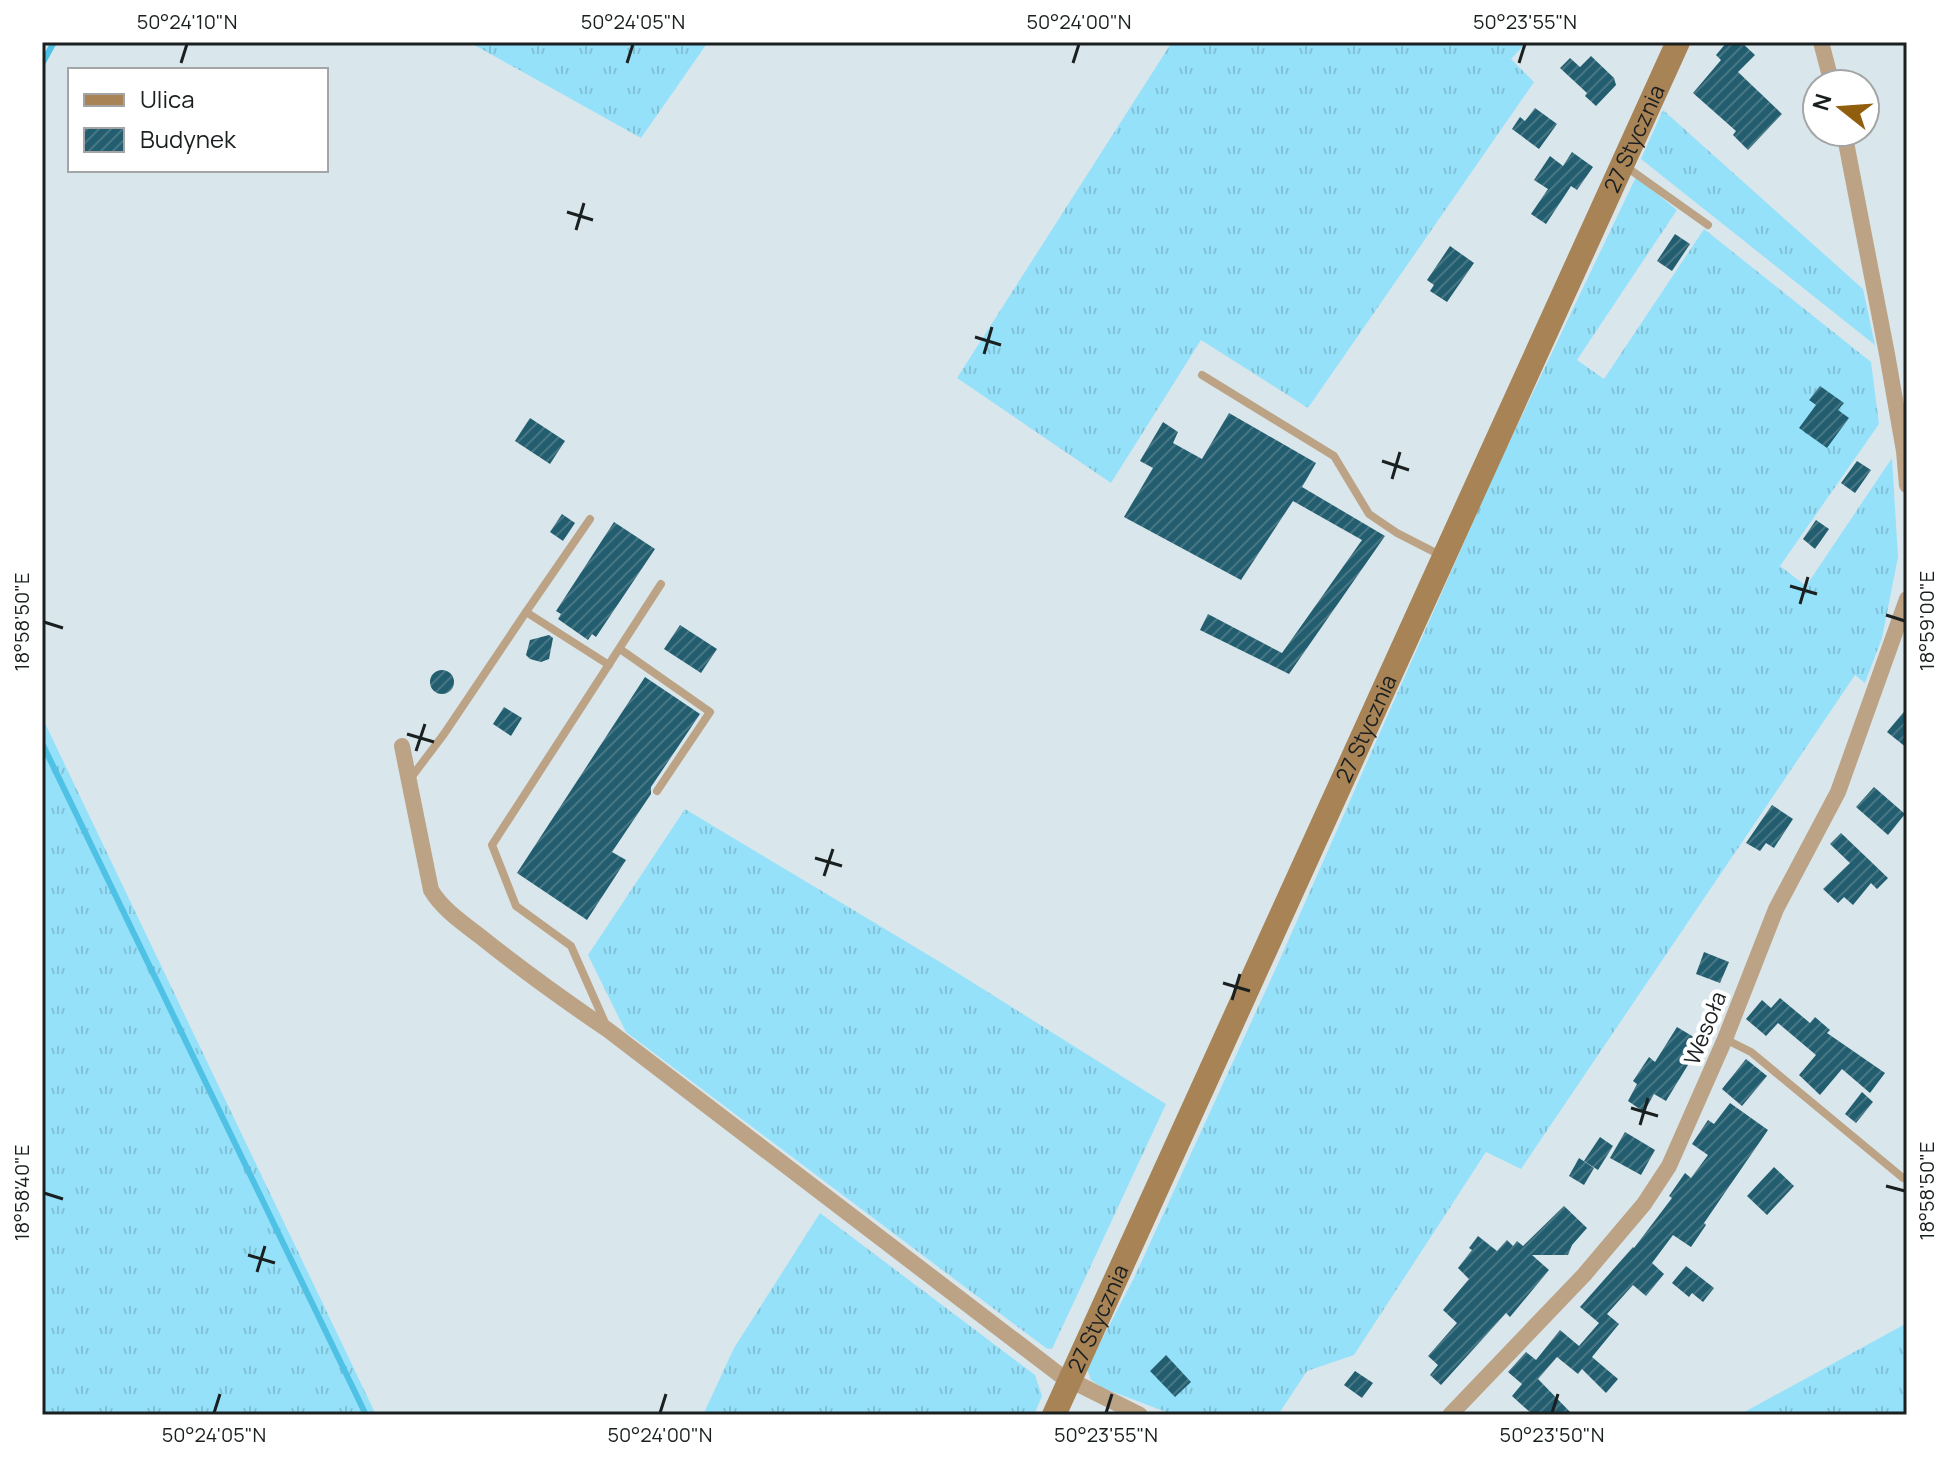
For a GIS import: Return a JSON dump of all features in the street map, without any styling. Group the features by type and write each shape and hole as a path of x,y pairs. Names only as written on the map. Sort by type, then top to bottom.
{"street":[{"name":"27 Stycznia","path":"1054,1415 1678,42"},
{"path":"1821,42 1828,68"},
{"path":"1847,148 1892,382 1907,485"},
{"name":"Wesoła","path":"1450,1415 1584,1275 1644,1204 1669,1166 1725,1039 1776,909 1838,792 1907,599"},
{"path":"402,746 431,890 436,899 531,977 608,1030 1070,1380 1140,1415"}],"lane":[{"path":"1624,166 1708,225"},
{"path":"1202,375 1334,456 1369,514 1422,547 1445,557"},
{"path":"409,781 590,519"},
{"path":"608,1030 571,946 516,906 492,845 661,584"},
{"path":"526,612 609,665"},
{"path":"620,649 710,712 657,791"},
{"path":"1725,1039 1751,1052 1903,1178"}],"green space":[{"path":"469,42 708,42 641,138"},
{"path":"1172,42 1527,42 1511,59 1534,82 1308,408 1201,340 1111,483 957,378"},
{"path":"1663,110 1863,289 1875,345 1641,159"},
{"path":"1636,177 1677,210 1577,360 1604,379 1704,229 1871,362 1879,424 1780,566 1806,586 1892,458 1898,557 1882,638 1865,683 1855,675 1521,1169 1486,1152 1354,1355 1307,1371 1278,1415 1174,1415 1103,1388 1091,1380 1087,1368 1134,1278 1281,957 1495,472"},
{"path":"42,717 346,1352 376,1415 42,1415"},
{"path":"685,809 940,962 1166,1104 1052,1349 1046,1348 626,1032 588,955"},
{"path":"820,1213 1035,1375 1042,1396 1034,1415 703,1415 734,1348"},
{"path":"1907,1323 1907,1415 1739,1415"}],"building":[{"path":"1727,42 1741,42 1755,55 1738,72 1782,114 1748,150 1733,135 1736,131 1693,93 1721,60 1716,55"},
{"path":"1591,56 1614,78 1616,85 1596,106 1585,96 1587,93 1560,68 1570,58 1580,67"},
{"path":"1535,108 1557,124 1539,149 1512,129 1520,117 1525,121"},
{"path":"1572,152 1593,167 1577,190 1571,186 1546,224 1531,214 1548,189 1534,180 1550,156 1563,166"},
{"path":"1675,234 1690,244 1672,271 1657,261"},
{"path":"1450,246 1474,263 1447,302 1430,291 1434,285 1427,280"},
{"path":"1820,386 1844,403 1838,410 1849,418 1827,448 1799,428 1816,405 1809,400"},
{"path":"1229,413 1316,463 1302,487 1385,536 1289,674 1200,630 1208,614 1282,653 1362,540 1293,501 1241,580 1124,517 1153,468 1140,461 1163,422 1178,432 1173,443 1202,459"},
{"path":"530,418 565,441 550,464 515,441"},
{"path":"1857,461 1871,470 1855,493 1841,483"},
{"path":"562,514 575,523 563,541 550,532"},
{"path":"1816,520 1829,529 1815,549 1803,539"},
{"path":"614,522 655,549 596,637 592,634 588,640 558,619 561,614 556,611"},
{"path":"680,625 717,649 701,673 664,649"},
{"path":"549,635 553,638 549,659 541,662 530,659 526,655 530,640"},
{"path":"442,670 451,673 454,682 451,691 442,694 433,691 430,682 433,673"},
{"path":"645,677 700,714 612,852 626,860 587,920 517,873"},
{"path":"504,707 522,718 511,736 493,724"},
{"path":"1907,708 1907,748 1887,732"},
{"path":"1874,787 1905,814 1888,835 1856,807"},
{"path":"1772,805 1793,819 1774,848 1766,843 1760,851 1746,843"},
{"path":"1841,833 1888,878 1877,889 1871,883 1853,905 1844,897 1838,903 1823,889 1850,863 1830,844"},
{"path":"1704,952 1729,962 1720,983 1696,974"},
{"path":"1780,998 1810,1023 1815,1017 1830,1030 1827,1033 1885,1073 1870,1093 1842,1069 1820,1095 1799,1075 1816,1055 1778,1023 1766,1036 1746,1019 1762,1000 1771,1008"},
{"path":"1677,1027 1702,1042 1666,1101 1654,1094 1644,1112 1628,1101 1637,1084 1633,1081 1649,1057 1655,1062"},
{"path":"1746,1059 1767,1076 1742,1106 1722,1089"},
{"path":"1862,1092 1873,1102 1856,1123 1845,1114"},
{"path":"1730,1103 1768,1130 1691,1247 1673,1235 1652,1263 1664,1274 1646,1296 1633,1285 1607,1314 1619,1324 1592,1357 1618,1379 1606,1393 1582,1369 1578,1374 1557,1357 1538,1379 1573,1415 1533,1415 1512,1396 1522,1384 1508,1372 1526,1352 1536,1360 1560,1330 1579,1346 1599,1323 1580,1307 1634,1248 1672,1198 1669,1196 1685,1173 1691,1178 1708,1155 1692,1144 1708,1120 1714,1124"},
{"path":"1625,1132 1655,1150 1641,1175 1610,1158"},
{"path":"1600,1137 1613,1146 1598,1170 1584,1161"},
{"path":"1579,1158 1594,1168 1584,1185 1569,1176"},
{"path":"1774,1167 1794,1186 1767,1215 1747,1196"},
{"path":"1564,1206 1587,1228 1572,1245 1568,1255 1532,1255 1549,1270 1510,1317 1506,1313 1441,1385 1430,1375 1438,1365 1428,1356 1457,1323 1443,1310 1469,1279 1458,1268 1472,1250 1469,1248 1478,1236 1497,1251 1507,1240 1513,1246 1517,1241 1523,1246"},
{"path":"1686,1266 1714,1288 1703,1302 1692,1293 1689,1297 1672,1283"},
{"path":"1166,1355 1191,1382 1175,1397 1150,1371"},
{"path":"1355,1371 1373,1383 1362,1398 1344,1385"}],"waterway":[{"path":"42,64 54,42"},
{"path":"42,743 366,1415"}]}
